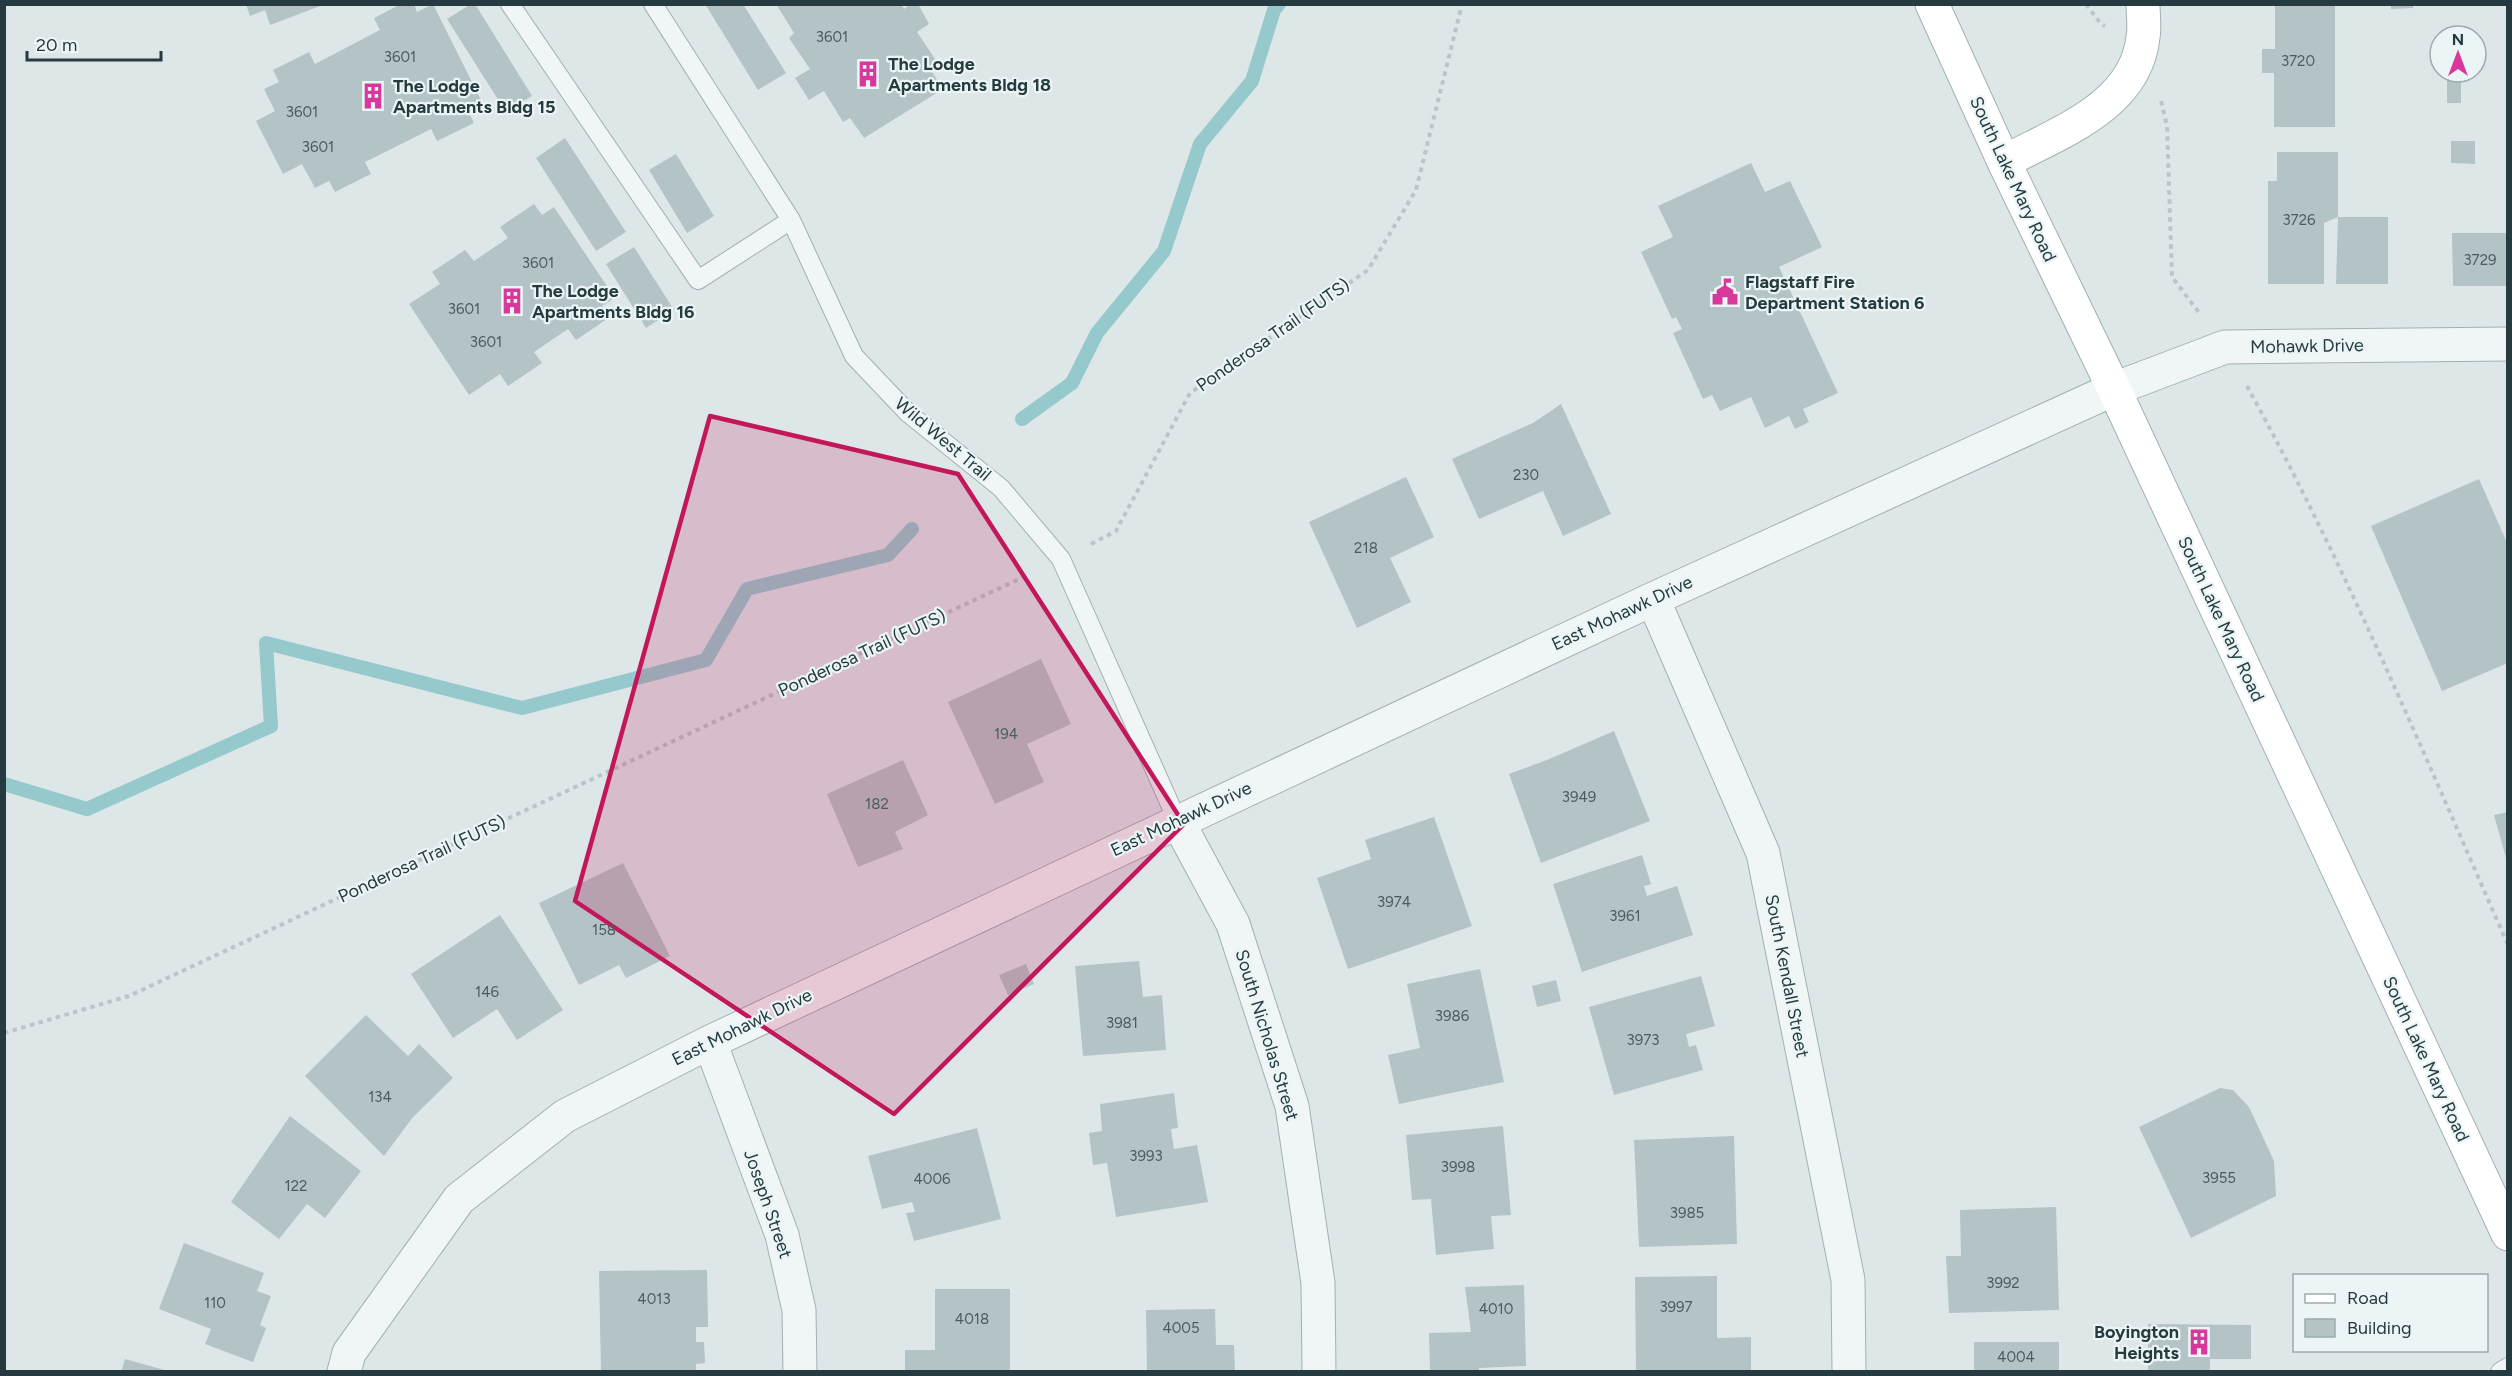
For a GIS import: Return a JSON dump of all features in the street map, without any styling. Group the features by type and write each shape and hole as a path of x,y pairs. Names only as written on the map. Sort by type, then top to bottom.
{"main road":[{"name":"South Lake Mary Road","path":"1932,4 2004,162 2114,389 2508,1234"},
{"path":"2004,162 2107,104 2126,84 2137,63 2143,38 2143,4"}],"street":[{"name":"Mohawk Drive","path":"2114,389 2225,347 2508,344"},
{"name":"East Mohawk Drive","path":"344,1371 349,1353 459,1199 565,1116 710,1042 1177,820 1653,599 2114,389"},
{"name":"South Kendall Street","path":"1653,599 1763,853 1848,1280 1849,1371"},
{"name":"South Nicholas Street","path":"1177,820 1233,924 1292,1106 1318,1283 1319,1371"},
{"name":"Joseph Street","path":"710,1042 782,1235 799,1311 800,1371"}],"lane":[{"path":"510,4 698,280 791,220"},
{"name":"Wild West Trail","path":"653,4 791,220 854,356 908,413 1001,488 1061,560 1177,820"},
{"path":"2500,1371 2508,1367"}],"path":[{"name":"Ponderosa Trail (FUTS)","path":"4,1033 129,996 1061,560 1116,531 1190,393 1368,270 1416,190 1462,4"},
{"path":"2143,38 2167,126 2172,277 2225,347 2288,460 2411,724 2508,945"}],"highlighted area":[{"path":"710,416 958,474 1184,824 894,1114 575,901"}],"building":[{"path":"246,4 323,5 270,25 265,10 250,16"},
{"name":"The Lodge Apartments Bldg 15","path":"401,4 414,4 417,12 433,4 482,102 467,109 474,123 437,141 431,129 365,162 371,174 335,192 329,181 315,188 302,164 283,174 256,121 275,111 264,89 279,82 273,70 309,52 315,64 380,30 374,18"},
{"path":"471,4 475,4 532,96 506,112 447,19"},
{"path":"705,4 743,4 786,73 758,90"},
{"name":"The Lodge Apartments Bldg 18","path":"776,4 901,4 904,9 911,4 918,4 929,24 917,32 937,62 929,67 943,89 864,138 850,118 843,122 824,91 809,100 795,78 810,69 789,38 794,33"},
{"path":"2391,5 2413,5 2413,8 2391,9"},
{"path":"2275,6 2335,6 2335,127 2274,127 2274,73 2262,73 2262,49 2275,49"},
{"path":"2447,84 2461,84 2461,103 2447,103"},
{"path":"565,138 626,232 596,251 536,158"},
{"path":"2451,141 2475,141 2475,164 2451,163"},
{"path":"2277,152 2338,152 2338,217 2324,223 2324,284 2268,284 2268,181 2277,181"},
{"path":"676,154 714,216 687,233 649,170"},
{"name":"Flagstaff Fire Department Station 6","path":"1751,163 1765,192 1790,181 1822,247 1779,267 1838,393 1803,409 1809,422 1795,429 1789,416 1765,428 1751,397 1720,411 1712,395 1703,399 1673,333 1682,329 1676,317 1672,319 1641,252 1673,237 1658,206"},
{"name":"The Lodge Apartments Bldg 16","path":"534,204 542,215 554,207 615,298 602,306 610,317 576,340 568,329 534,352 542,363 508,386 500,374 469,395 409,304 440,284 432,272 465,250 474,261 508,238 500,227"},
{"path":"2338,217 2388,217 2388,284 2336,284"},
{"path":"2452,233 2508,233 2508,286 2453,286"},
{"path":"634,247 674,310 646,328 606,264"},
{"path":"1561,404 1611,514 1563,536 1543,491 1479,519 1452,459 1533,423"},
{"path":"1406,477 1434,537 1390,558 1411,602 1357,628 1309,522"},
{"path":"2479,479 2508,545 2508,663 2442,691 2371,526"},
{"path":"1041,659 1071,724 1027,744 1044,782 995,804 948,702"},
{"path":"1614,731 1650,821 1541,863 1509,774"},
{"path":"903,760 928,815 895,832 903,849 858,867 827,794"},
{"path":"2508,812 2508,862 2507,862 2494,815"},
{"path":"1434,817 1472,926 1348,969 1317,878 1371,859 1365,840"},
{"path":"1642,855 1651,884 1644,886 1647,896 1677,886 1693,935 1582,972 1553,884"},
{"path":"623,863 670,956 626,978 619,965 579,985 539,903"},
{"path":"500,915 563,1010 517,1040 497,1009 453,1038 411,974"},
{"path":"1139,961 1143,997 1162,995 1166,1050 1083,1056 1075,966"},
{"path":"1026,964 1034,984 1008,995 999,975"},
{"path":"1480,969 1504,1082 1399,1104 1388,1055 1420,1048 1407,984"},
{"path":"1701,976 1715,1026 1686,1034 1689,1047 1696,1045 1703,1070 1614,1095 1589,1007"},
{"path":"1556,980 1561,1001 1537,1007 1532,986"},
{"path":"366,1015 408,1056 419,1044 453,1078 413,1117 384,1156 305,1076"},
{"path":"2220,1088 2233,1090 2249,1107 2274,1161 2276,1196 2191,1238 2139,1127"},
{"path":"1174,1093 1178,1128 1171,1129 1174,1149 1197,1145 1208,1202 1116,1217 1107,1163 1093,1165 1089,1133 1102,1131 1100,1104"},
{"path":"290,1116 361,1171 325,1218 307,1204 279,1239 231,1202"},
{"path":"1503,1126 1511,1215 1491,1216 1494,1249 1436,1255 1431,1199 1412,1200 1406,1135"},
{"path":"977,1128 1001,1219 914,1241 906,1213 915,1212 912,1202 882,1209 868,1156"},
{"path":"1734,1136 1737,1244 1639,1247 1634,1140"},
{"path":"2056,1207 2059,1310 1949,1313 1946,1256 1961,1256 1960,1210"},
{"path":"184,1243 264,1273 257,1291 271,1296 260,1325 266,1328 253,1362 205,1344 211,1329 159,1309"},
{"path":"707,1270 708,1327 696,1327 696,1342 704,1342 705,1363 696,1364 696,1372 601,1372 599,1271"},
{"path":"1717,1276 1717,1338 1751,1337 1751,1372 1636,1372 1635,1277"},
{"path":"1524,1285 1526,1366 1479,1368 1479,1372 1430,1372 1429,1333 1471,1332 1465,1287"},
{"path":"935,1289 1010,1289 1010,1372 905,1372 905,1350 935,1350"},
{"path":"1215,1309 1216,1345 1234,1345 1235,1372 1147,1372 1146,1310"},
{"name":"Boyington Heights","path":"2148,1324 2251,1325 2251,1359 2210,1359 2210,1372 2148,1372"},
{"path":"1974,1342 2059,1342 2059,1372 1974,1372"},
{"path":"125,1359 168,1371 168,1372 121,1372"}],"waterway":[{"path":"1022,419 1072,383 1097,333 1164,251 1200,144 1252,81 1274,10 1279,4"},
{"path":"4,784 87,809 271,726 266,643 522,708 706,660 747,589 888,555 912,529"}],"place":[{"name":"The Lodge Apartments Bldg 18","path":"868,74"},
{"name":"The Lodge Apartments Bldg 15","path":"373,96"},
{"name":"Flagstaff Fire Department Station 6","path":"1725,292"},
{"name":"The Lodge Apartments Bldg 16","path":"512,301"},
{"name":"Boyington Heights","path":"2199,1342"}]}
